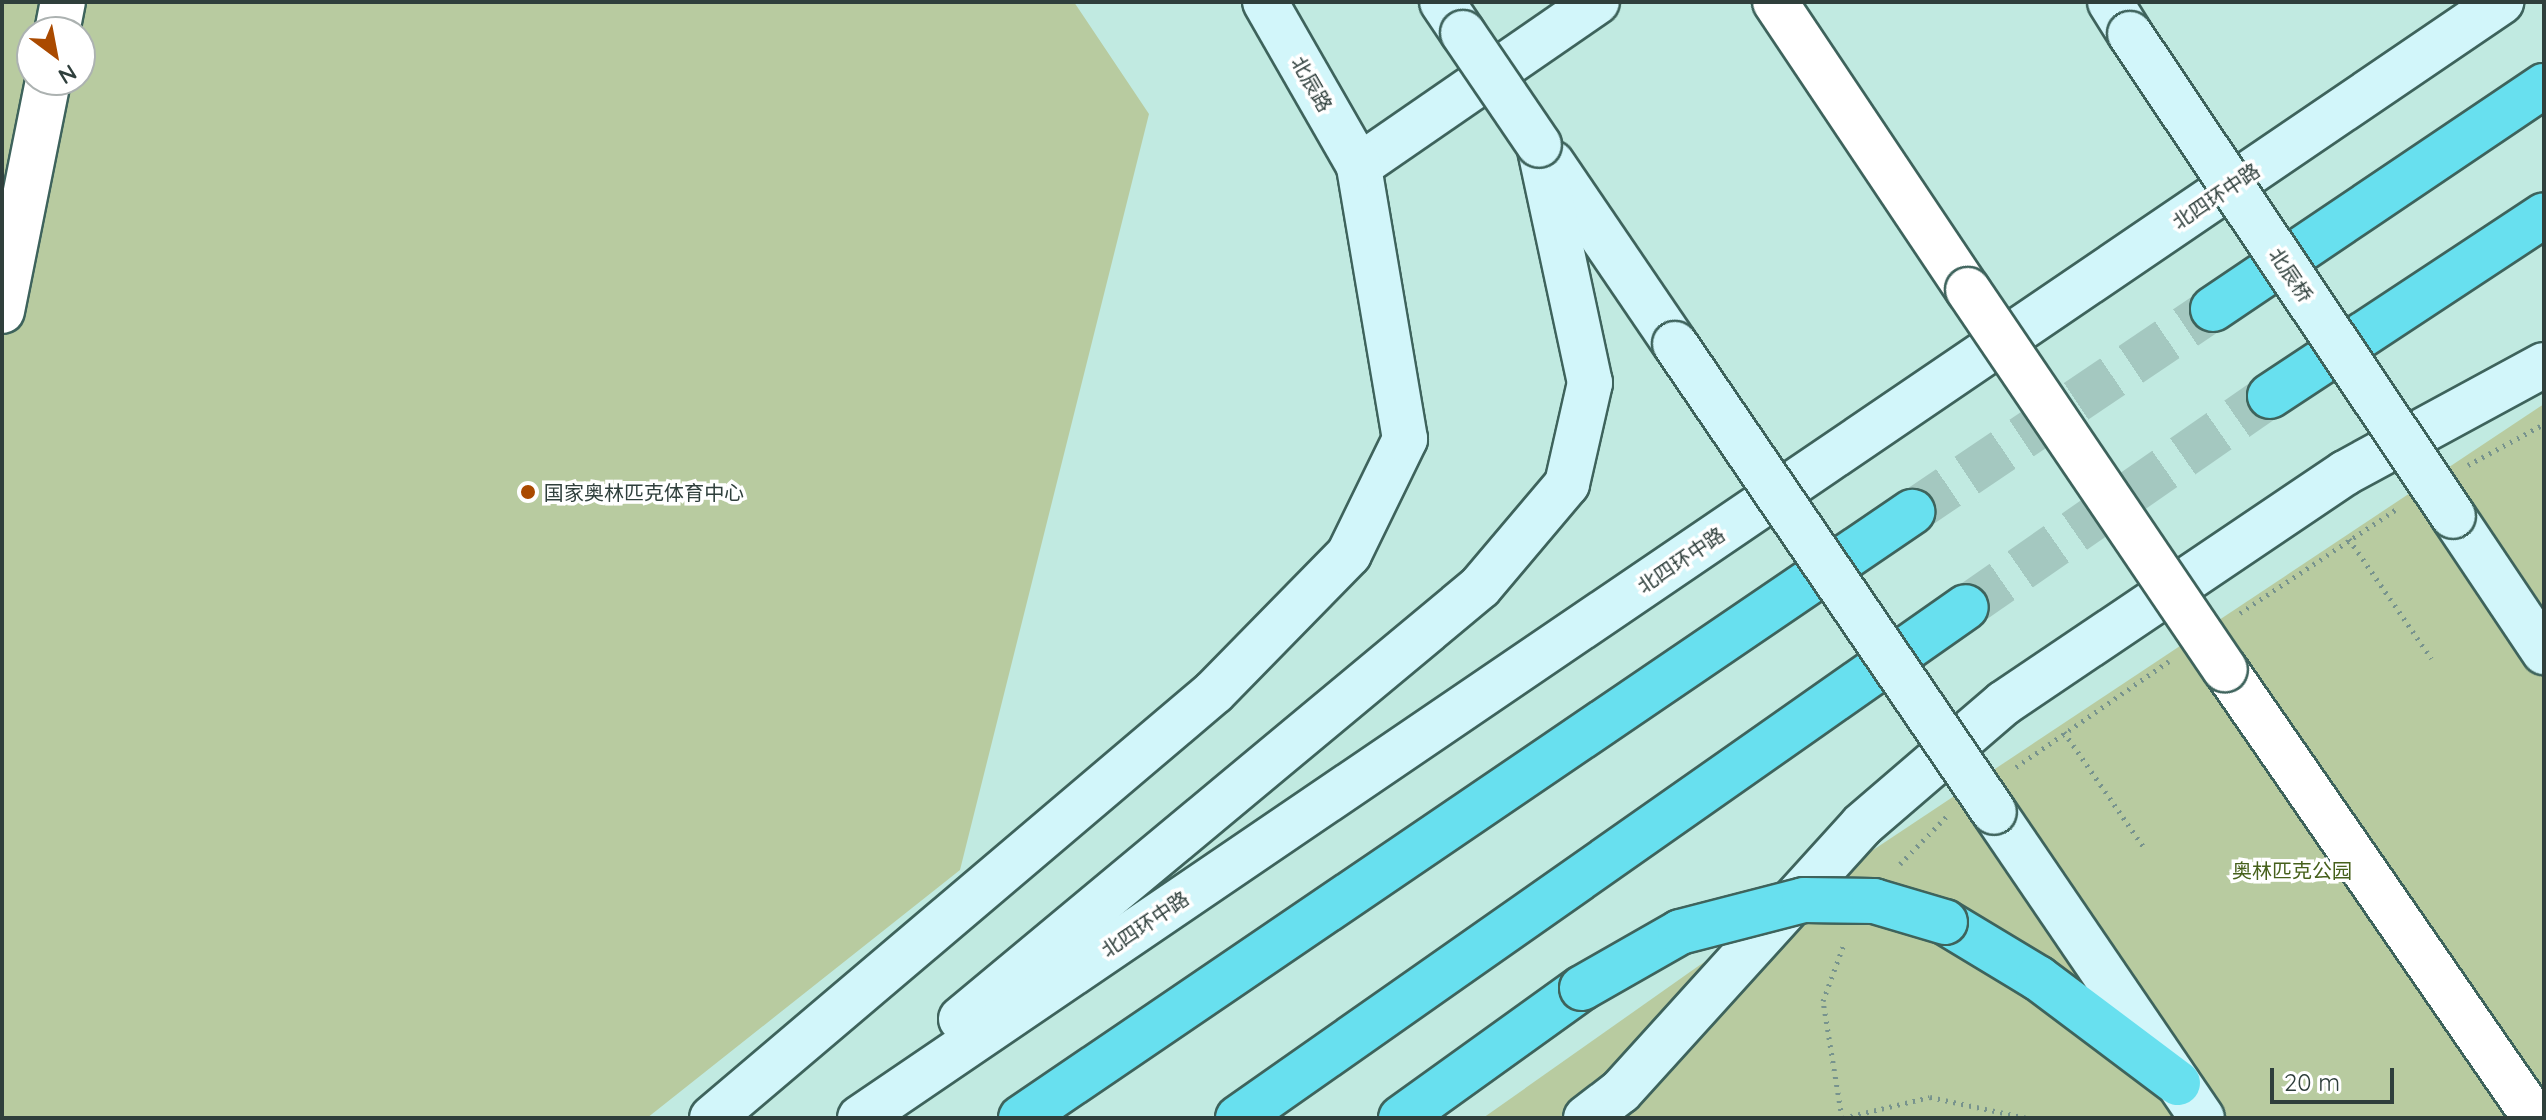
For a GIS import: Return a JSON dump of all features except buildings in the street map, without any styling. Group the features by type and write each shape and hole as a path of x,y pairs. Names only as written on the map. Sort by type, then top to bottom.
{"highway":[{"path":"2213,309 2544,86"},
{"path":"2270,396 2544,215"},
{"path":"1021,1118 1912,512"},
{"path":"1238,1118 1966,607"},
{"path":"1401,1118 1582,988 1680,932 1804,900 1874,901 1945,922 2038,978 2190,1101"}],"street":[{"name":"北辰路","path":"1265,2 1359,166"},
{"path":"712,1118 1214,692 1349,554 1405,439 1359,166 1597,2"},
{"path":"1775,2 2225,669 2535,1118"},
{"name":"北四环中路","path":"860,1118 2501,2"},
{"path":"1453,18 2190,1101"},
{"name":"北辰桥","path":"2120,18 2544,652"},
{"path":"2,311 45,96"},
{"path":"842,1118 1480,587 1567,484 1590,383 1539,145"},
{"path":"1586,1118 1621,1091 1862,825 2004,703 2345,473 2544,365"}],"path":[{"path":"2464,467 2544,424"},
{"path":"2232,618 2413,499"},
{"path":"2349,539 2431,658"},
{"path":"1890,875 2064,732 2180,653"},
{"path":"2064,732 2143,846"},
{"path":"1848,938 1823,1001 1842,1118 1930,1097 2027,1118"}],"green space":[{"name":"国家奥林匹克体育中心","path":"2,2 1074,2 1149,114 960,870 647,1118 2,1118"},
{"name":"奥林匹克公园","path":"2544,404 2544,1118 1483,1118 1697,967"}],"tunnel":[{"path":"1912,512 2213,309"},
{"path":"1966,607 2270,396"}],"place":[{"name":"国家奥林匹克体育中心","path":"528,492"}]}
